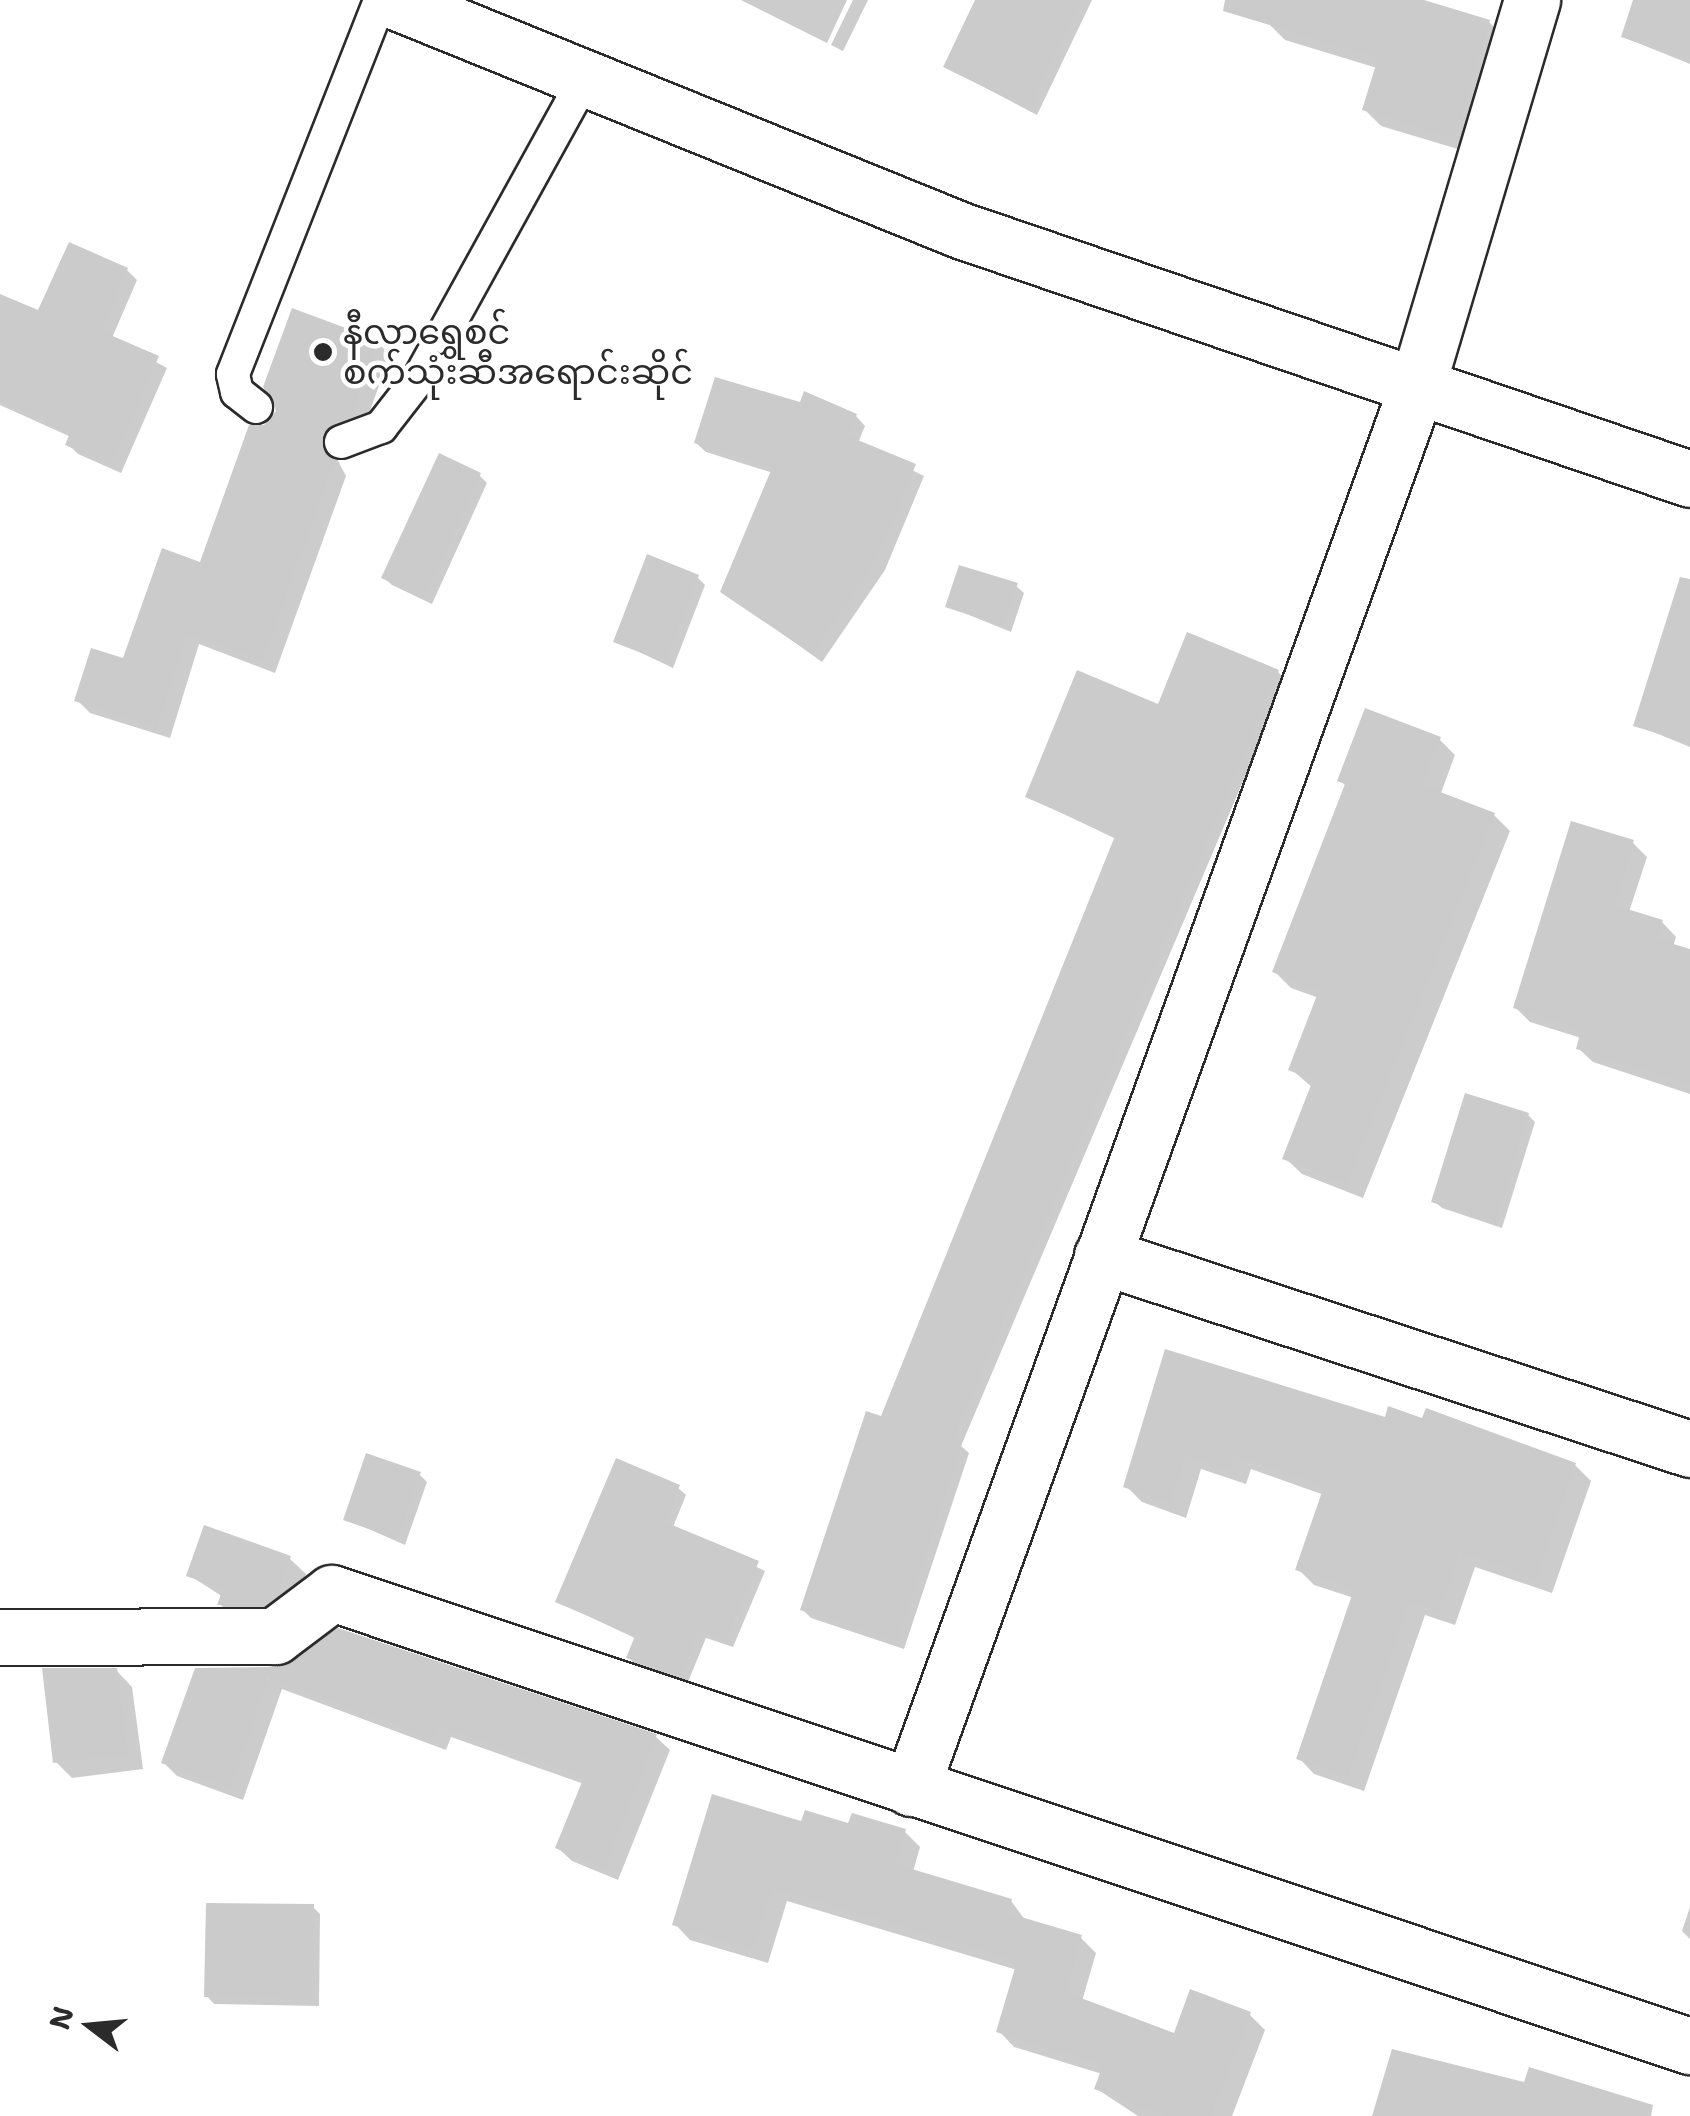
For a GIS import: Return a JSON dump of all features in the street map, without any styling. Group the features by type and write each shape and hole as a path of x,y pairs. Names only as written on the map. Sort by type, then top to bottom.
{"street":[{"path":"392,0 587,75 960,230 1690,479"},
{"path":"910,1788 1417,386 1532,0"},
{"path":"1102,1256 1690,1448"},
{"path":"0,1637 275,1636 332,1593 1690,2046"}],"lane":[{"path":"256,407 237,392 233,374 380,0"},
{"path":"341,442 381,427 420,377 587,75"}],"building":[{"path":"975,0 1081,0 1029,109 943,67"},
{"path":"1225,0 1424,0 1490,20 1455,138 1362,110 1378,58 1223,11"},
{"path":"1633,0 1690,0 1690,60 1621,37"},
{"path":"69,242 128,268 101,331 159,356 111,465 65,445 70,433 0,401 0,294 38,310"},
{"path":"292,308 378,340 350,417 322,438 323,450 335,460 262,661 186,633 157,727 74,701 91,648 123,658 162,548 200,562 249,425 264,425 276,411 263,387"},
{"path":"715,377 800,402 804,391 857,414 848,436 916,464 876,560 812,654 720,592 772,468 694,443"},
{"path":"439,453 481,473 424,598 381,578"},
{"path":"647,554 699,575 665,662 613,642"},
{"path":"959,565 1018,583 1003,626 945,607"},
{"path":"1680,577 1690,579 1690,743 1633,726"},
{"path":"1187,632 1279,670 953,1440 962,1443 896,1642 800,1610 866,1411 881,1416 1115,836 1025,797 1077,670 1158,704"},
{"path":"1365,708 1441,737 1422,785 1495,813 1347,1183 1282,1159 1313,1080 1288,1070 1319,990 1272,972 1345,784 1337,781"},
{"path":"1571,821 1634,840 1614,905 1663,920 1657,939 1690,949 1690,1084 1576,1049 1581,1030 1513,1008"},
{"path":"1465,1093 1529,1113 1495,1222 1431,1202"},
{"path":"1165,1349 1385,1417 1388,1406 1422,1418 1426,1408 1576,1463 1536,1579 1459,1552 1439,1611 1409,1601 1348,1777 1296,1759 1354,1589 1295,1570 1324,1486 1235,1455 1230,1470 1186,1454 1170,1503 1123,1487"},
{"path":"366,1453 421,1472 398,1539 343,1520"},
{"path":"616,1458 680,1485 665,1522 759,1561 725,1641 698,1632 680,1676 626,1658 635,1636 555,1602"},
{"path":"204,1525 291,1556 277,1595 264,1605 217,1605 223,1589 186,1576"},
{"path":"338,1628 657,1734 604,1868 555,1848 584,1777 437,1725 432,1739 268,1677 230,1788 161,1763 195,1668 276,1667"},
{"path":"42,1668 117,1668 128,1753 53,1763"},
{"path":"712,1794 801,1821 805,1810 848,1823 852,1813 906,1829 895,1864 1012,1899 1008,1913 1082,1935 1065,1992 1174,2033 1190,1989 1251,2012 1211,2116 1169,2116 1094,2089 1103,2065 996,2032 1017,1961 772,1887 753,1949 672,1925"},
{"path":"206,1903 314,1904 312,1999 204,1997"},
{"path":"1392,2049 1524,2082 1529,2067 1653,2105 1651,2116 1372,2116"}],"place":[{"name":"နီလာရွှေစင် စက်သုံးဆီအရောင်းဆိုင်","path":"323,352"}]}
